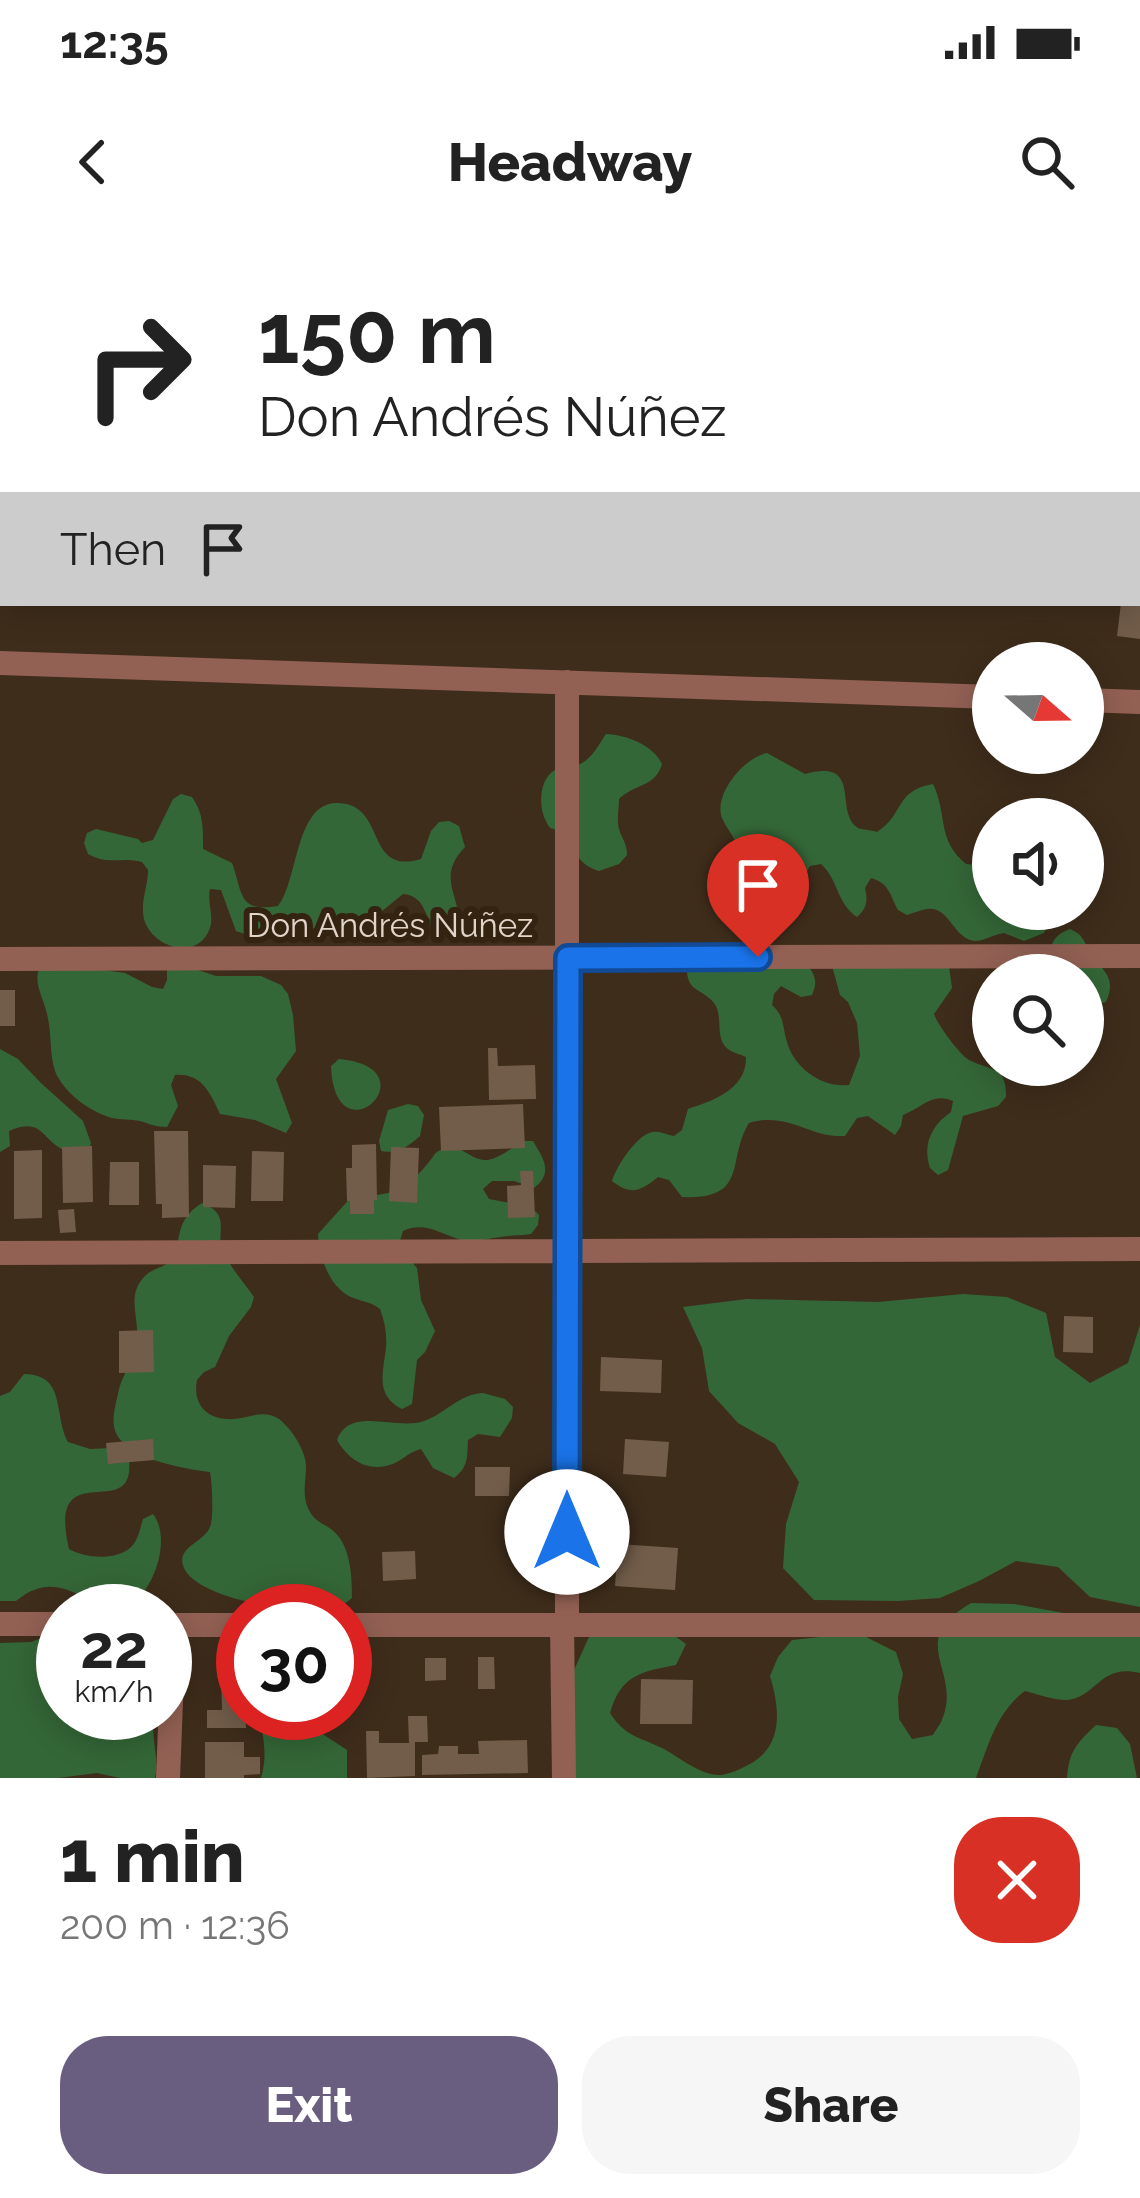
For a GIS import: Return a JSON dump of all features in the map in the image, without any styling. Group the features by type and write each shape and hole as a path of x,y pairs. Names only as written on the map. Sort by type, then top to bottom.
{"street":[{"path":"0,663 972,696"},
{"path":"564,1778 568,682"},
{"path":"1104,701 1140,702"},
{"name":"Don Andrés Núñez","path":"0,959 1140,956"},
{"path":"0,1253 1140,1250"},
{"path":"0,1624 36,1624"},
{"path":"372,1624 1140,1625"},
{"path":"168,1740 168,1778"}],"green space":[{"path":"606,734 638,742 662,764 655,777 619,799 618,824 627,855 619,864 599,871 584,864 565,838 549,827 541,801 550,774 586,760"},
{"path":"767,753 805,774 835,773 851,820 858,828 877,832 912,792 933,784 950,845 972,865 972,930 1044,933 1024,941 1004,933 978,941 968,939 935,909 907,915 898,910 885,886 871,878 865,888 865,907 857,917 821,864 807,871 804,908 781,914 768,911 752,893 720,808 733,778"},
{"path":"181,794 192,797 199,809 203,849 232,863 244,898 255,906 278,906 305,830 323,807 352,806 363,814 382,848 403,861 421,859 439,822 459,826 465,847 451,871 458,913 455,938 435,931 420,902 403,894 376,916 333,920 305,932 283,928 256,938 236,931 221,890 210,889 211,923 204,939 186,948 165,944 144,919 148,870 142,862 96,858 88,854 84,843 87,833 96,829 142,843 153,840 173,799"},
{"path":"1072,930 1078,934 1092,954 1050,954 1060,934"},
{"path":"800,957 814,974 812,995 801,997 781,986 772,1005 803,1068 819,1080 849,1085 860,1056 857,1023 840,995 831,962 949,966 952,988 934,1014 936,1019 972,1061 972,1086 1006,1086 1006,1097 998,1106 963,1116 948,1170 938,1175 928,1159 930,1136 951,1112 953,1101 939,1098 903,1115 895,1135 868,1116 857,1118 845,1136 775,1120 749,1123 732,1175 718,1192 682,1197 669,1180 658,1177 636,1190 625,1189 612,1181 634,1145 653,1132 674,1136 682,1130 688,1109 727,1092 745,1068 746,1057 724,1044 717,1008 692,985 687,966"},
{"path":"43,962 125,973 163,989 174,962 216,976 261,976 281,985 293,1015 296,1051 276,1079 292,1123 286,1133 255,1120 220,1114 204,1086 184,1075 175,1075 171,1085 178,1106 167,1127 112,1118 86,1106 55,1071 49,1021 37,981"},
{"path":"1104,971 1109,981 1104,1003"},
{"path":"0,1049 18,1059 83,1121 91,1143 88,1154 66,1151 29,1126 9,1131 10,1146 0,1152"},
{"path":"339,1059 366,1066 379,1078 380,1091 372,1103 361,1109 347,1108 336,1094 331,1066"},
{"path":"418,1106 424,1115 420,1136 402,1149 381,1151 379,1141 388,1110"},
{"path":"522,1141 533,1141 543,1159 540,1182 534,1188 514,1181 492,1181 483,1189 489,1199 531,1207 539,1215 531,1234 472,1241 425,1228 403,1231 402,1251 417,1268 421,1300 435,1331 417,1360 412,1404 402,1409 384,1390 386,1338 380,1309 337,1286 323,1261 318,1234 354,1194 396,1190 440,1150 455,1148 488,1160"},
{"path":"202,1203 217,1214 224,1254 254,1297 215,1367 197,1380 197,1397 204,1410 217,1417 267,1415 279,1419 293,1434 305,1460 310,1512 338,1535 352,1584 216,1584 216,1592 200,1584 182,1562 186,1551 210,1527 210,1472 140,1454 118,1437 114,1412 136,1346 136,1292 149,1273 176,1258 184,1220"},
{"path":"963,1294 1007,1297 1046,1313 1055,1357 1090,1383 1128,1363 1140,1325 1140,1607 1090,1597 1058,1567 1016,1561 940,1598 898,1601 814,1600 783,1568 786,1524 799,1482 775,1444 738,1423 709,1391 702,1348 683,1307 747,1299 878,1302"},
{"path":"24,1374 47,1381 68,1442 90,1449 112,1448 129,1460 127,1479 119,1488 80,1495 70,1503 65,1520 69,1549 91,1556 123,1552 137,1538 143,1519 153,1514 161,1536 158,1563 149,1584 36,1584 36,1590 16,1601 0,1601 0,1396 10,1392"},
{"path":"483,1393 505,1399 513,1407 512,1418 500,1437 478,1434 468,1440 465,1465 454,1478 433,1468 421,1449 377,1467 354,1459 337,1440 352,1424 424,1421"},
{"path":"971,1603 1014,1604 1101,1620 1140,1620 1140,1673 1116,1673 1085,1694 1066,1700 1025,1691 1000,1719 976,1778 576,1778 571,1677 588,1639 603,1621 668,1631 686,1644 676,1665 642,1673 626,1683 610,1713 633,1735 698,1769 721,1775 748,1765 768,1748 777,1714 770,1676 792,1640 858,1633 896,1652 903,1674 899,1719 912,1739 933,1735 947,1700 939,1657 941,1631"},
{"path":"36,1640 36,1740 154,1740 155,1778 97,1773 0,1778 0,1643"},
{"path":"1096,1725 1117,1728 1130,1744 1137,1778 1067,1778 1075,1748"},
{"path":"262,1740 332,1740 347,1750 347,1778 261,1778"}],"building":[{"path":"1121,606 1140,606 1140,639 1117,636"},
{"path":"0,990 15,990 15,1026 0,1026"},
{"path":"488,1048 497,1048 498,1066 535,1065 536,1099 489,1100"},
{"path":"523,1104 525,1148 441,1151 439,1107"},
{"path":"154,1131 188,1131 189,1217 162,1218 162,1204 156,1204"},
{"path":"376,1144 374,1214 350,1214 346,1168 352,1168 352,1145"},
{"path":"92,1146 93,1202 63,1203 62,1147"},
{"path":"391,1147 419,1148 417,1203 389,1201"},
{"path":"42,1150 42,1218 14,1219 14,1151"},
{"path":"252,1151 284,1152 283,1201 251,1201"},
{"path":"110,1162 139,1162 139,1205 109,1205"},
{"path":"203,1165 236,1166 235,1208 203,1207"},
{"path":"520,1171 533,1171 535,1217 508,1218 507,1186 521,1185"},
{"path":"74,1209 76,1232 60,1233 58,1210"},
{"path":"1064,1316 1093,1317 1093,1353 1063,1352"},
{"path":"153,1330 154,1372 119,1373 119,1331"},
{"path":"601,1357 662,1360 661,1393 600,1391"},
{"path":"153,1439 154,1460 108,1464 106,1443"},
{"path":"625,1439 669,1442 666,1477 623,1474"},
{"path":"475,1467 510,1467 509,1496 475,1496"},
{"path":"618,1544 678,1548 675,1590 615,1586"},
{"path":"415,1551 416,1579 383,1581 382,1552"},
{"path":"478,1657 494,1657 495,1689 478,1689"},
{"path":"425,1658 446,1658 446,1680 425,1681"},
{"path":"641,1679 693,1680 692,1724 640,1724"},
{"path":"207,1710 216,1710 216,1728 207,1728"},
{"path":"408,1716 427,1716 428,1742 415,1742 415,1776 367,1778 366,1740 372,1740 372,1731 379,1731 379,1743 409,1743"},
{"path":"527,1740 528,1773 422,1775 422,1755 438,1754 439,1746 458,1746 458,1754 479,1754 478,1741"},
{"path":"205,1742 244,1742 244,1757 260,1757 260,1774 205,1778"}],"route":[{"path":"567,1532 568,958 758,957"}]}
